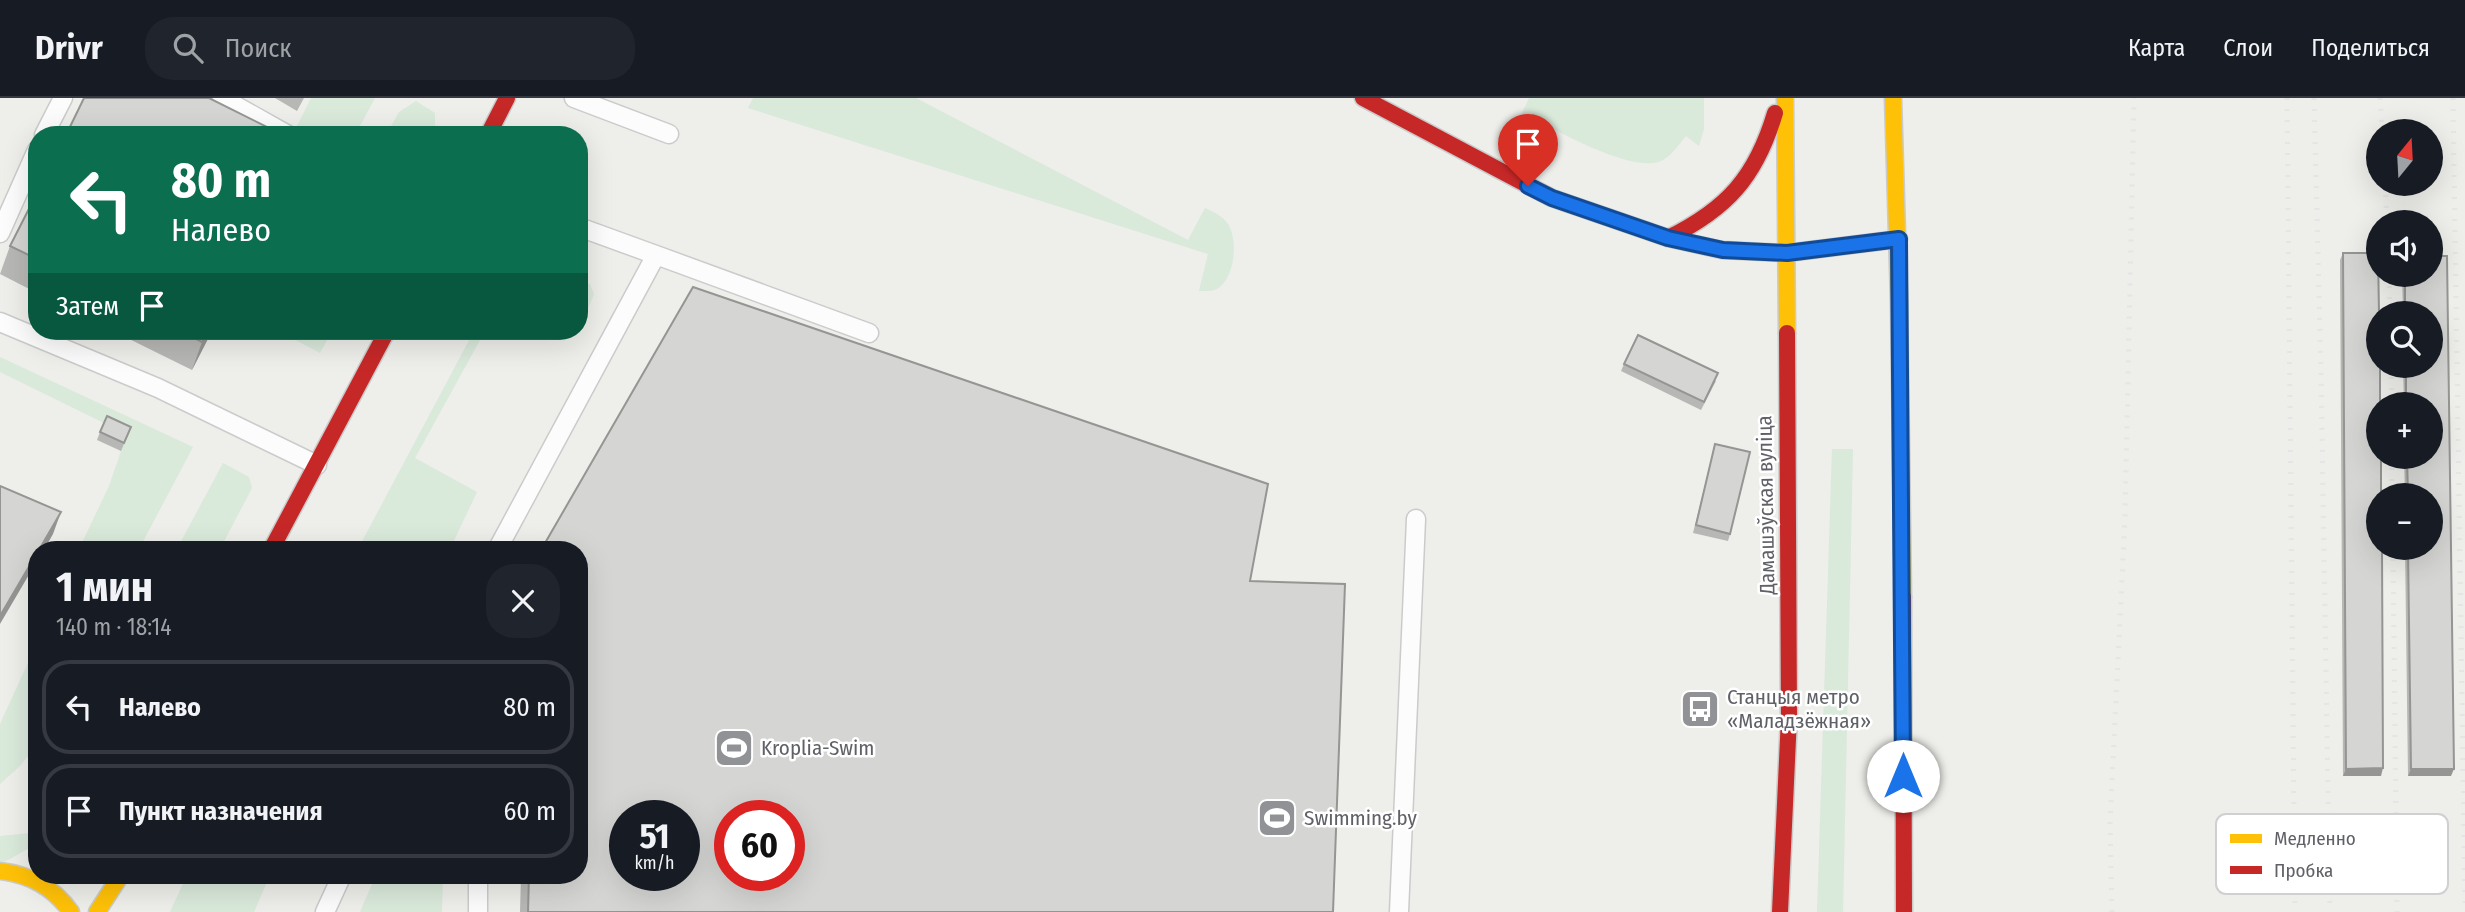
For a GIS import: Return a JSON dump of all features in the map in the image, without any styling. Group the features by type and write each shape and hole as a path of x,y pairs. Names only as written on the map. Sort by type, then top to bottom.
{"main road":[{"path":"493,126 507,98"},
{"path":"1363,98 1552,198 1668,238 1723,250 1787,253 1899,239"},
{"path":"1668,238 1703,220 1745,184 1759,159 1779,98"},
{"name":"Дамашэўская вуліца","path":"1780,912 1789,717 1785,98"},
{"path":"1893,98 1899,239 1904,912"},
{"path":"276,541 382,340"},
{"path":"0,871 28,875"},
{"path":"45,884 71,912"},
{"path":"97,912 115,884"}],"lane":[{"path":"49,126 63,98"},
{"path":"222,98 272,126"},
{"path":"574,98 669,134"},
{"path":"0,233 28,170"},
{"path":"588,230 869,333"},
{"path":"502,541 656,255"},
{"path":"0,322 28,334"},
{"path":"43,340 158,388 317,465"},
{"path":"1399,912 1416,519"},
{"path":"325,912 338,884"},
{"path":"478,884 478,912"}],"green space":[{"path":"311,98 375,98 360,126 297,126"},
{"path":"753,98 916,98 1188,240 1205,208 1228,224 1234,248 1232,266 1220,287 1199,291 1208,254 748,108"},
{"path":"1529,98 1704,98 1704,129 1699,146 1686,136 1663,160 1650,163 1633,161 1592,148 1522,113"},
{"path":"416,101 435,113 435,126 391,126 399,112"},
{"path":"588,283 594,294 588,309"},
{"path":"296,340 327,340 320,353"},
{"path":"469,340 480,340 415,458 477,492 454,541 362,541"},
{"path":"0,357 193,447 143,541 83,541 109,486 121,451 104,423 0,372"},
{"path":"1832,449 1853,449 1843,912 1817,912"},
{"path":"223,463 249,477 252,488 224,541 181,541"},
{"path":"28,663 28,756 0,784 0,724"},
{"path":"28,833 28,849 0,862 0,836"},
{"path":"183,884 266,884 254,912 170,912"},
{"path":"372,884 443,884 442,912 360,912"}],"building":[{"path":"84,98 209,98 265,126 70,126"},
{"path":"28,211 28,255 10,246"},
{"path":"2343,253 2366,253 2366,287 2379,287 2379,301 2366,301 2366,378 2380,378 2380,392 2366,392 2366,469 2381,469 2381,483 2366,483 2366,560 2382,560 2383,768 2346,769"},
{"path":"2443,256 2447,256 2454,769 2411,769 2408,560 2443,560 2443,483 2408,483 2407,469 2443,469 2443,392 2406,392 2406,378 2443,378 2443,301 2405,301 2405,287 2443,287"},
{"path":"693,287 1268,484 1250,581 1345,584 1333,912 528,912 529,884 588,884 588,541 546,541"},
{"path":"1638,335 1718,373 1704,402 1624,364"},
{"path":"107,416 131,427 124,443 100,432"},
{"path":"1715,444 1750,452 1730,534 1696,525"},
{"path":"0,486 61,512 44,541 28,541 28,568 0,616"}],"railway":[{"path":"2112,912 2110,822 2125,518 2134,98"},
{"path":"2287,98 2294,814"},
{"path":"2314,98 2328,814"},
{"path":"2380,98 2381,119"},
{"path":"2453,98 2465,904"},
{"path":"2386,196 2386,210"},
{"path":"2389,287 2390,301"},
{"path":"2391,378 2392,392"},
{"path":"2392,469 2392,483"},
{"path":"2393,560 2396,814"},
{"path":"2295,894 2295,912"},
{"path":"2330,894 2330,912"},
{"path":"2397,894 2397,912"}],"traffic: slow":[{"path":"1785,98 1787,333"},
{"path":"1893,98 1903,597"},
{"path":"0,871 28,878"},
{"path":"40,884 57,896 71,912"},
{"path":"97,912 115,884"}],"traffic: jam":[{"path":"493,126 507,98"},
{"path":"1363,98 1552,198 1668,238 1722,250 1787,253 1899,239"},
{"path":"1668,238 1707,215 1736,189 1759,155 1775,113"},
{"path":"1780,912 1789,717 1787,333"},
{"path":"276,541 382,340"},
{"path":"1903,597 1904,912"}],"place":[{"name":"Станцыя метро «Маладзёжная»","path":"1700,709"},
{"name":"Kroplia-Swim","path":"734,748"},
{"name":"Swimming.by","path":"1277,818"}],"route":[{"path":"1528,186 1552,198 1668,238 1723,250 1787,253 1899,239 1903,776"}]}
